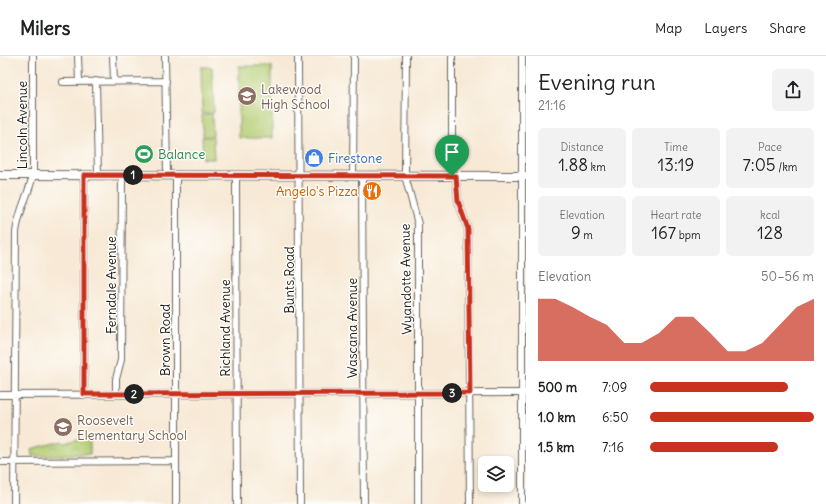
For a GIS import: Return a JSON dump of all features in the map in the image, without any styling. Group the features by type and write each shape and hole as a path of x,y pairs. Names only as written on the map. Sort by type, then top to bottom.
{"main road":[{"path":"0,175 524,176"}],"street":[{"name":"Lincoln Avenue","path":"14,504 16,232 21,207 30,189 33,175 33,56"},
{"path":"78,56 79,82"},
{"path":"113,56 114,81"},
{"path":"165,56 167,175"},
{"name":"Bunts Road","path":"298,56 301,394 300,504"},
{"path":"354,56 354,176"},
{"name":"Wyandotte Avenue","path":"406,56 405,176 418,224 418,504"},
{"path":"452,56 454,176 458,201 468,229 470,504"},
{"path":"522,56 524,176 524,393 522,504"},
{"path":"96,81 98,175"},
{"path":"63,82 166,81"},
{"path":"84,175 84,394"},
{"name":"Ferndale Avenue","path":"116,394 116,379 121,360 122,175"},
{"name":"Brown Road","path":"176,175 176,504"},
{"name":"Richland Avenue","path":"236,176 236,504"},
{"name":"Wascana Avenue","path":"362,176 364,504"},
{"path":"0,394 524,393"},
{"path":"0,462 176,460"}],"green space":[{"path":"239,66 272,66 272,138 239,138"},
{"path":"201,67 212,67 214,113 202,113"},
{"path":"212,114 213,136 203,136 202,115"},
{"path":"202,137 213,137 214,159 203,159"},
{"path":"75,440 90,440 90,454 32,456 31,449 62,441 64,443"}],"place":[{"name":"Lakewood High School","path":"247,96"},
{"name":"Balance","path":"144,154"},
{"name":"Firestone","path":"314,158"},
{"name":"Angelo's Pizza","path":"372,191"},
{"name":"Roosevelt Elementary School","path":"63,427"}],"route":[{"path":"84,175 452,176 456,176 459,206 468,229 470,393 84,394 84,175"}]}
